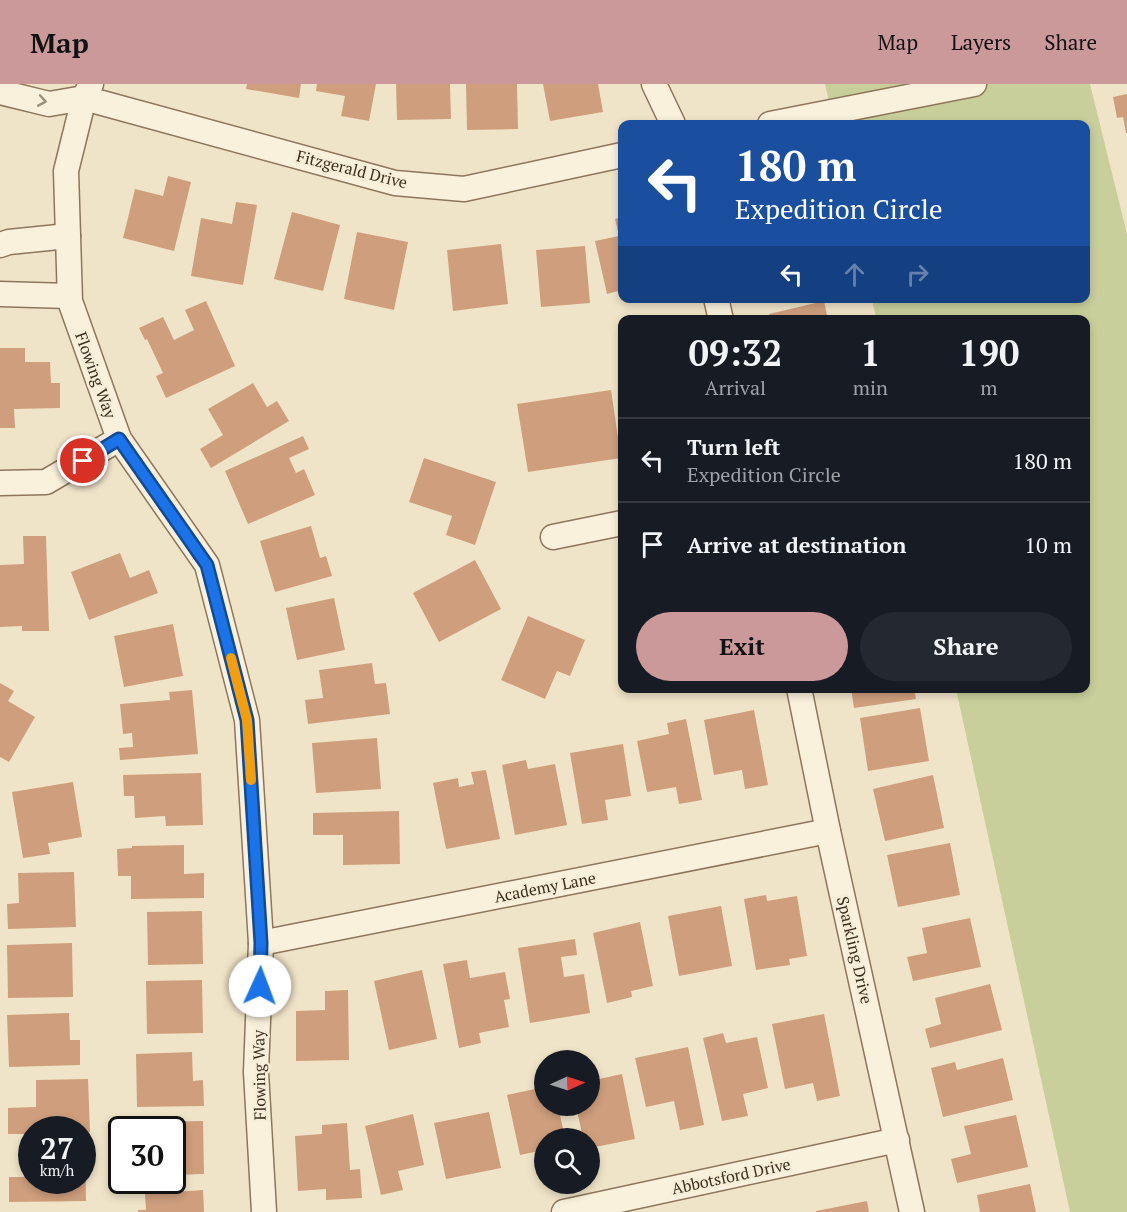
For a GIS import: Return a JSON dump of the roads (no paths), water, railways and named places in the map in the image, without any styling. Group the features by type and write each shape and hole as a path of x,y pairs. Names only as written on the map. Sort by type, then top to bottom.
{"street":[{"path":"654,84 671,120"},
{"path":"790,120 974,84"},
{"name":"Fitzgerald Drive","path":"0,92 49,104 82,89 395,183 464,189 618,156"},
{"name":"Flowing Way","path":"82,89 66,171 69,296 119,439 207,565 247,720 261,943 256,1072 264,1212"},
{"path":"0,245 68,236"},
{"path":"0,294 69,296"},
{"path":"0,483 46,482 119,439"},
{"path":"553,537 618,524"},
{"name":"Sparkling Drive","path":"800,693 912,1212"},
{"name":"Academy Lane","path":"261,943 828,831"},
{"name":"Abbotsford Drive","path":"564,1212 897,1140"}]}
